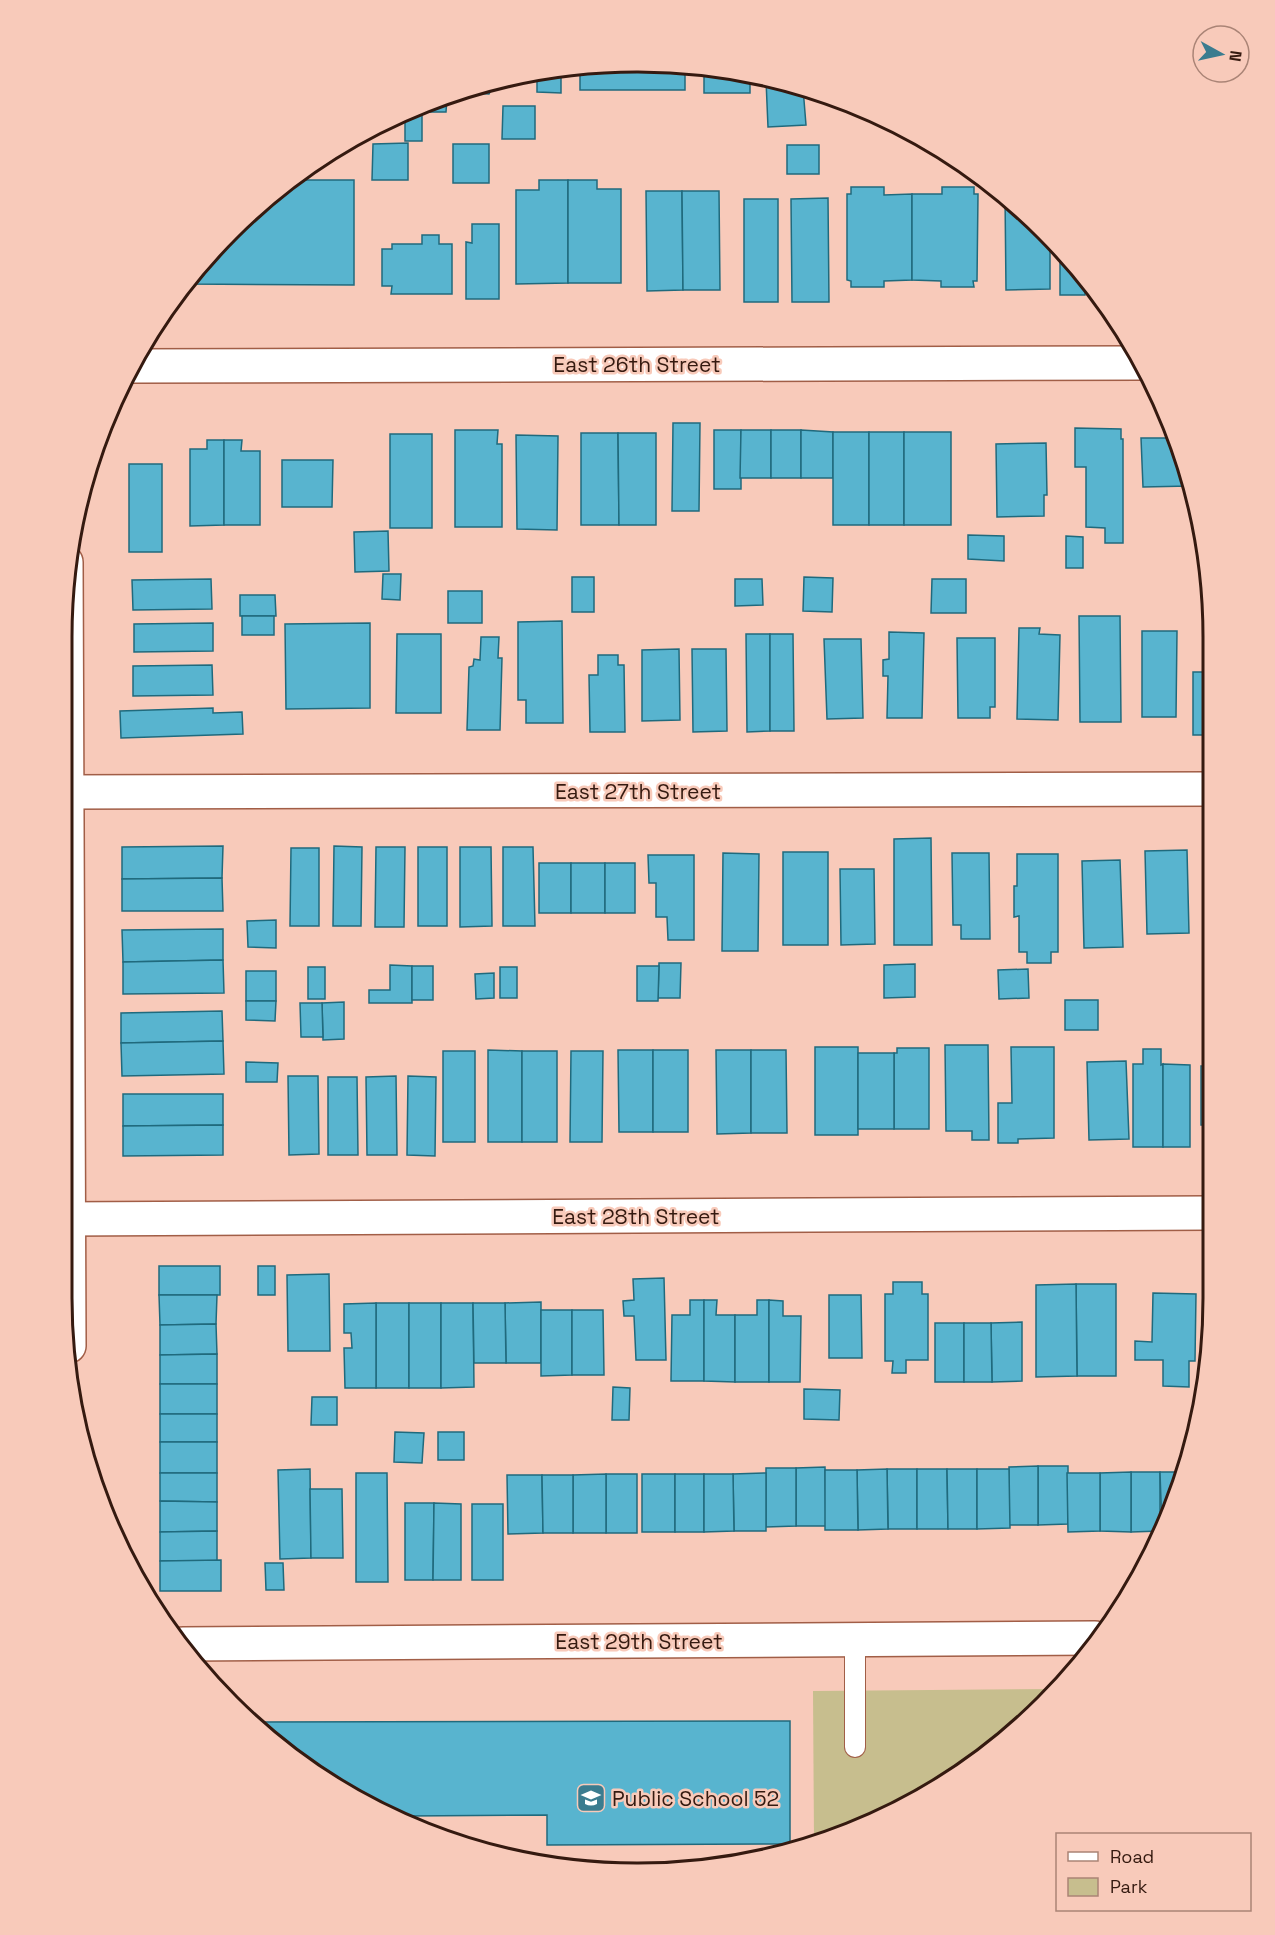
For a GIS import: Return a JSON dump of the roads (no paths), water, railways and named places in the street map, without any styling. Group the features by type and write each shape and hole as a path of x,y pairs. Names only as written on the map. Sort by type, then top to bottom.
{"street":[{"name":"East 26th Street","path":"142,366 1132,363"},
{"name":"East 27th Street","path":"72,792 1203,789"},
{"name":"East 28th Street","path":"72,1219 1203,1214"},
{"name":"East 29th Street","path":"191,1644 1089,1638"}],"lane":[{"path":"855,1639 855,1747"}],"place":[{"name":"Public School 52","path":"591,1798"}]}
